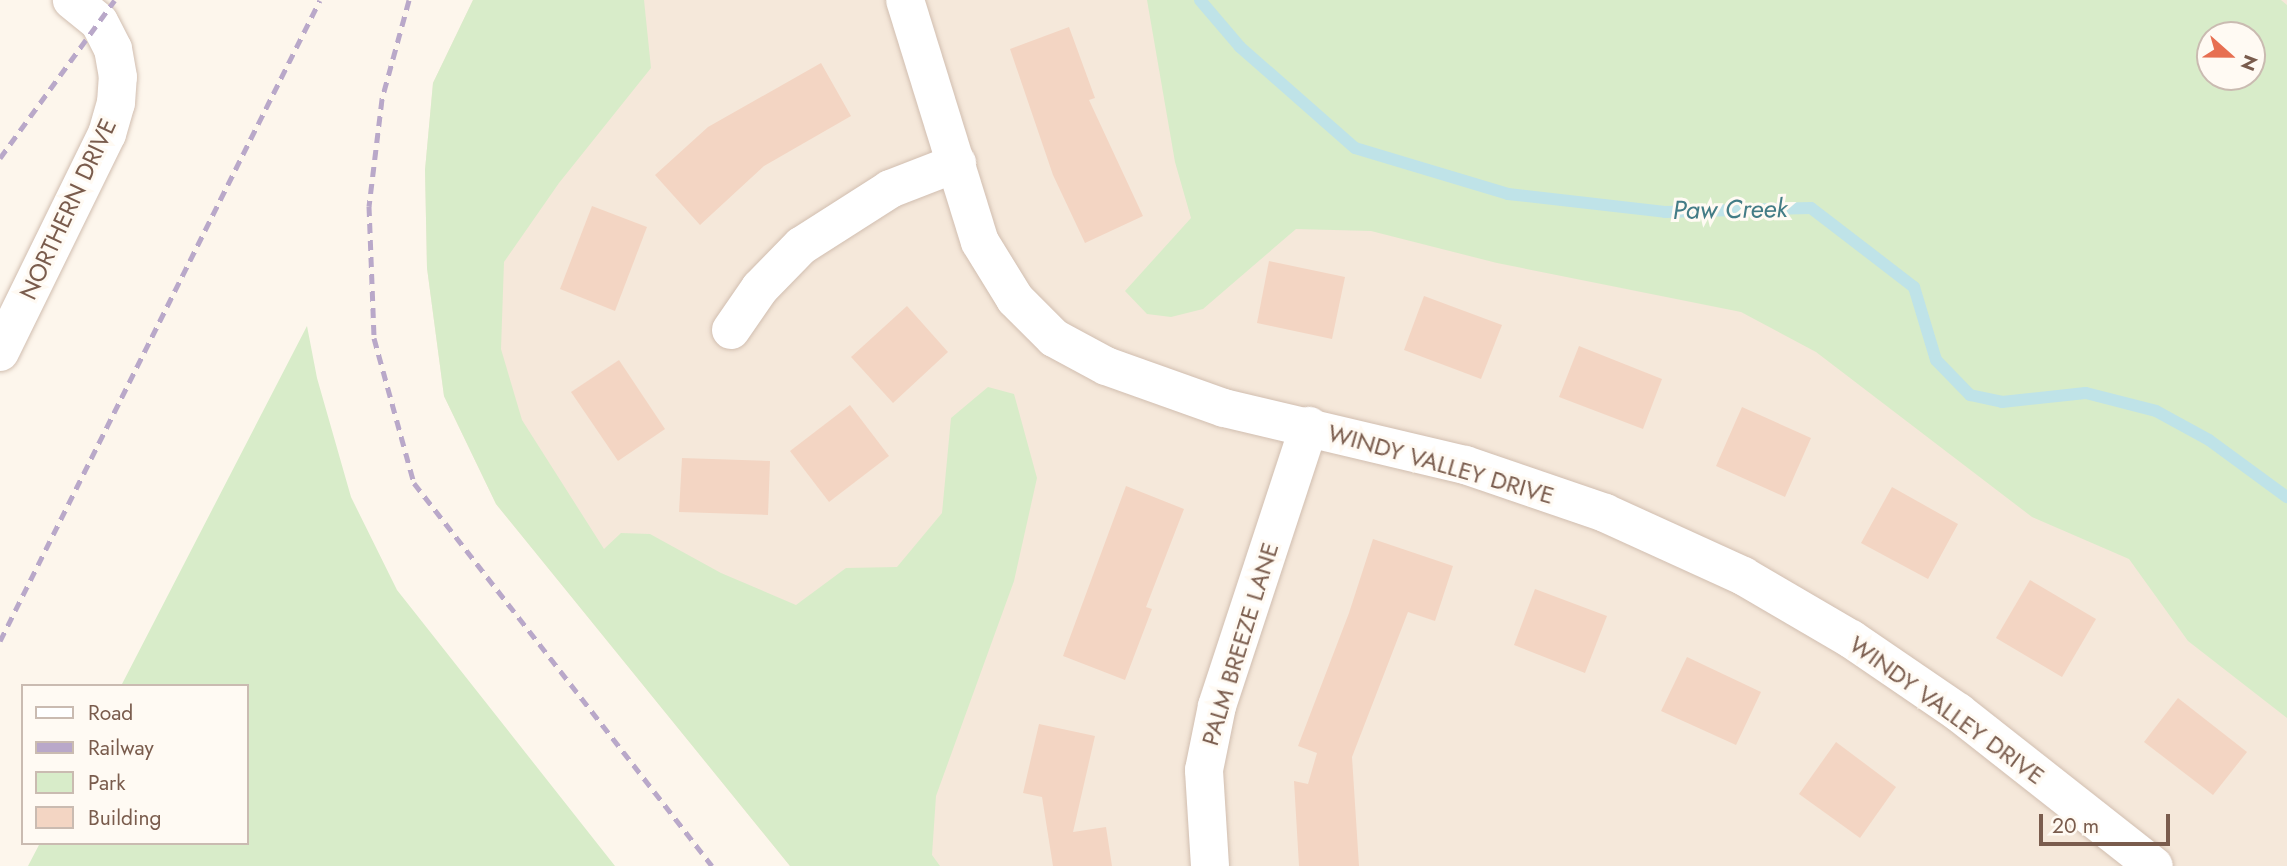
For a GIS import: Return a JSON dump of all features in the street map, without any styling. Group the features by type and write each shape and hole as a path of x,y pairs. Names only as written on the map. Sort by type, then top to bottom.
{"street":[{"name":"WINDY VALLEY DRIVE","path":"905,0 980,243 1015,299 1054,338 1106,366 1224,408 1465,465 1605,513 1743,576 1851,639 1958,712 2154,866"},
{"name":"NORTHERN DRIVE","path":"0,352 107,134 116,103 118,77 113,49 85,11"},
{"path":"731,330 760,288 801,246 890,189 957,163"},
{"name":"PALM BREEZE LANE","path":"1210,866 1204,770 1217,706 1309,426"}],"shaded area":[{"path":"473,0 2287,0 2287,866 790,866 496,504 444,396 427,268 425,170 433,83"}],"green space":[{"path":"473,0 644,0 651,68 559,183 504,262 501,349 522,420 604,549 621,533 650,534 721,573 796,605 846,568 897,567 942,513 951,418 988,387 1014,394 1037,478 1014,581 936,796 932,855 940,866 790,866 496,504 444,396 427,268 425,170 433,83"},
{"path":"1147,0 2281,0 2287,5 2287,718 2188,641 2129,559 2032,517 1816,352 1741,312 1497,263 1371,231 1296,229 1203,309 1171,317 1147,314 1125,291 1191,218 1175,162"},
{"path":"307,326 317,378 351,497 397,590 615,866 28,866 39,845 248,845 248,684 122,684"}],"building":[{"path":"1069,27 1095,98 1089,100 1143,216 1085,243 1053,175 1010,49"},
{"path":"821,63 851,116 764,166 700,225 655,175 708,127"},
{"path":"592,206 647,227 615,311 560,289"},
{"path":"1269,261 1345,277 1332,339 1257,323"},
{"path":"1424,296 1502,325 1481,379 1404,350"},
{"path":"907,306 948,352 893,403 851,357"},
{"path":"1579,346 1662,379 1643,429 1559,397"},
{"path":"619,360 665,429 618,461 571,392"},
{"path":"850,405 889,456 829,502 790,451"},
{"path":"1742,407 1811,438 1785,497 1716,466"},
{"path":"682,458 770,461 768,515 679,512"},
{"path":"1126,486 1184,509 1146,607 1152,609 1125,680 1063,656"},
{"path":"1892,487 1958,524 1928,579 1861,543"},
{"path":"1373,539 1453,566 1435,621 1408,612 1352,757 1359,866 1299,866 1294,781 1308,784 1317,753 1298,746 1349,613"},
{"path":"2030,580 2096,619 2062,677 1996,638"},
{"path":"1535,589 1607,616 1585,673 1514,645"},
{"path":"1687,657 1761,692 1736,745 1661,711"},
{"path":"2178,698 2247,752 2213,795 2144,742"},
{"path":"1039,724 1095,736 1073,832 1106,827 1112,866 1053,866 1042,797 1023,793"},
{"path":"1836,742 1896,787 1860,838 1799,794"}],"waterway":[{"name":"Paw Creek","path":"1200,0 1240,47 1355,148 1508,194 1665,212 1811,208 1914,287 1936,360 1970,395 2002,402 2086,393 2156,411 2209,440 2287,497"}],"railway":[{"path":"0,158 115,0"},
{"path":"0,641 320,0"},
{"path":"409,0 382,99 369,206 374,338 414,483 712,866"}]}
